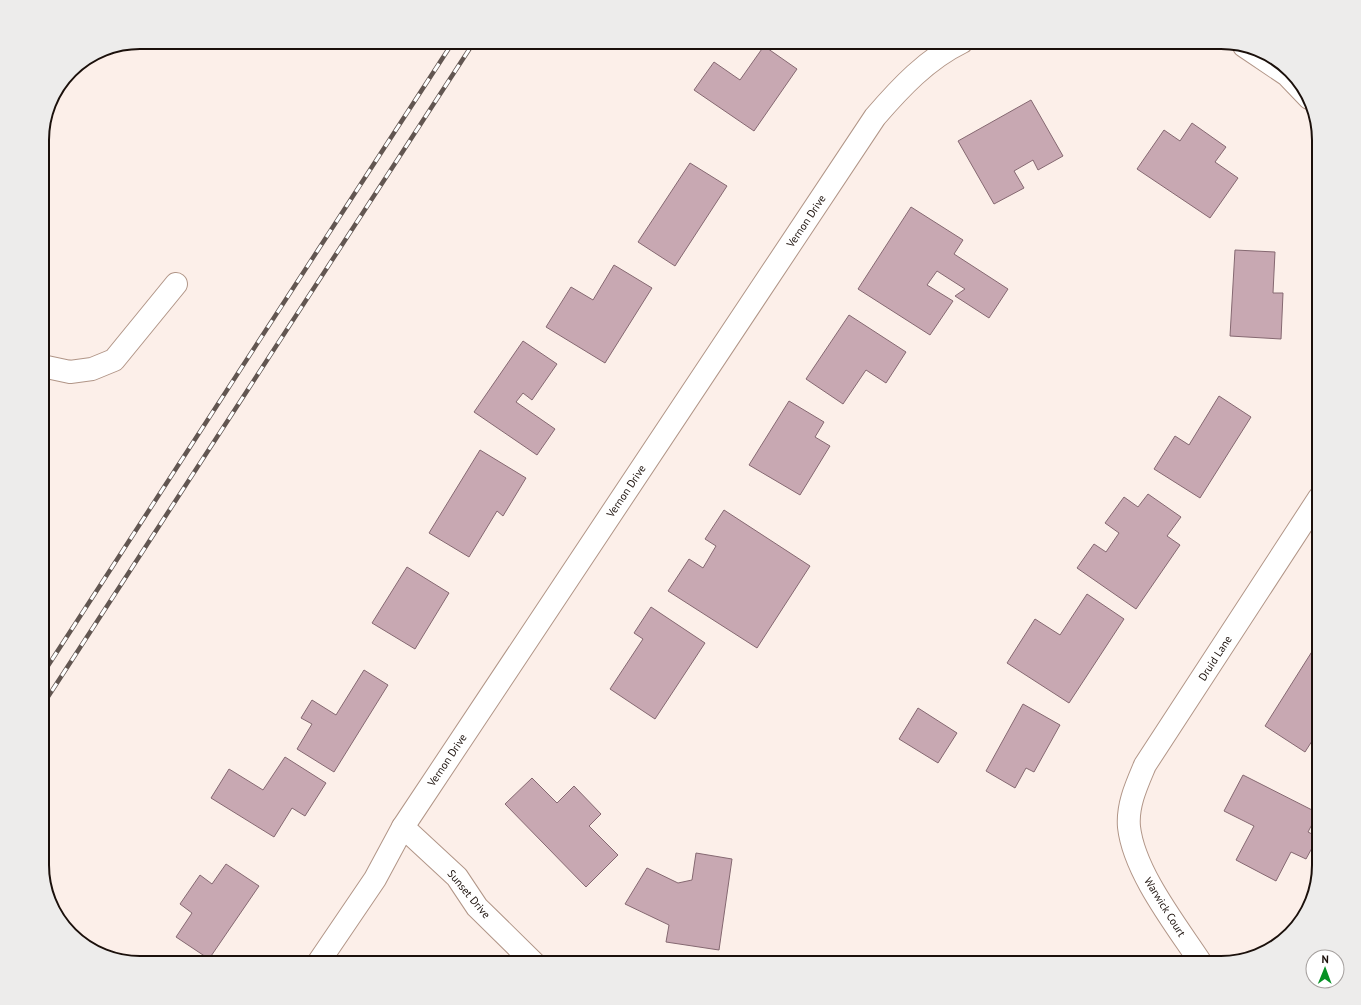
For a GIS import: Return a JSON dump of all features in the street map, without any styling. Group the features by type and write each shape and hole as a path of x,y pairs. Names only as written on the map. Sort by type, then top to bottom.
{"street":[{"name":"Vernon Drive","path":"323,956 375,879 403,827 875,117 900,88 928,64 951,49"},
{"path":"1262,59 1280,71"},
{"path":"49,368 70,372 92,369 114,360 176,284"},
{"name":"Druid Lane","path":"1129,826 1132,795 1145,765 1312,509"},
{"name":"Warwick Court","path":"1129,826 1133,847 1148,882 1196,956"},
{"name":"Sunset Drive","path":"403,827 457,877 477,907 527,956"}],"building":[{"path":"762,49 768,49 797,69 754,131 694,90 714,62 740,80"},
{"path":"1031,100 1063,156 1038,170 1033,160 1014,171 1024,188 994,204 958,141"},
{"path":"1192,123 1226,147 1215,162 1238,178 1210,218 1137,169 1164,130 1180,141"},
{"path":"690,163 727,186 675,266 638,242"},
{"path":"911,207 963,240 954,254 1008,289 989,318 955,296 965,289 937,271 927,285 953,301 930,335 858,289"},
{"path":"1235,250 1275,252 1273,293 1283,293 1281,339 1230,336"},
{"path":"614,265 652,288 605,363 546,327 571,287 593,300"},
{"path":"849,315 906,352 886,383 866,370 843,404 806,379"},
{"path":"523,341 557,364 532,400 523,393 516,402 555,429 537,455 474,412"},
{"path":"1219,396 1251,417 1200,498 1154,469 1175,436 1189,445"},
{"path":"789,401 824,422 815,437 830,446 800,495 749,465"},
{"path":"480,450 526,478 503,516 497,511 469,557 429,533"},
{"path":"1148,494 1181,517 1167,536 1180,545 1136,609 1077,568 1094,544 1106,552 1119,533 1105,523 1124,497 1138,507"},
{"path":"724,510 810,566 757,648 668,591 689,559 703,568 716,546 705,539"},
{"path":"407,567 449,593 415,649 372,623"},
{"path":"1087,594 1124,619 1069,703 1007,663 1035,619 1060,635"},
{"path":"651,607 705,643 655,719 610,689 643,639 634,633"},
{"path":"1312,652 1312,741 1305,752 1265,726"},
{"path":"364,670 388,685 334,772 297,749 312,724 301,718 312,700 336,715"},
{"path":"1023,704 1060,725 1034,772 1026,768 1015,788 986,771"},
{"path":"918,708 957,733 938,763 899,739"},
{"path":"285,757 326,783 305,816 292,808 274,837 211,798 229,769 263,790"},
{"path":"1243,775 1312,810 1312,824 1308,832 1312,834 1312,848 1306,859 1291,852 1276,881 1236,860 1254,826 1224,811"},
{"path":"532,778 557,803 574,786 601,814 589,826 618,855 586,887 505,804"},
{"path":"696,853 732,859 719,950 666,942 669,925 625,904 647,868 678,883 692,880"},
{"path":"226,864 259,886 211,956 204,956 176,937 192,913 180,904 200,875 212,884"}],"railway":[{"path":"49,664 448,49"},
{"path":"49,695 469,49"}]}
